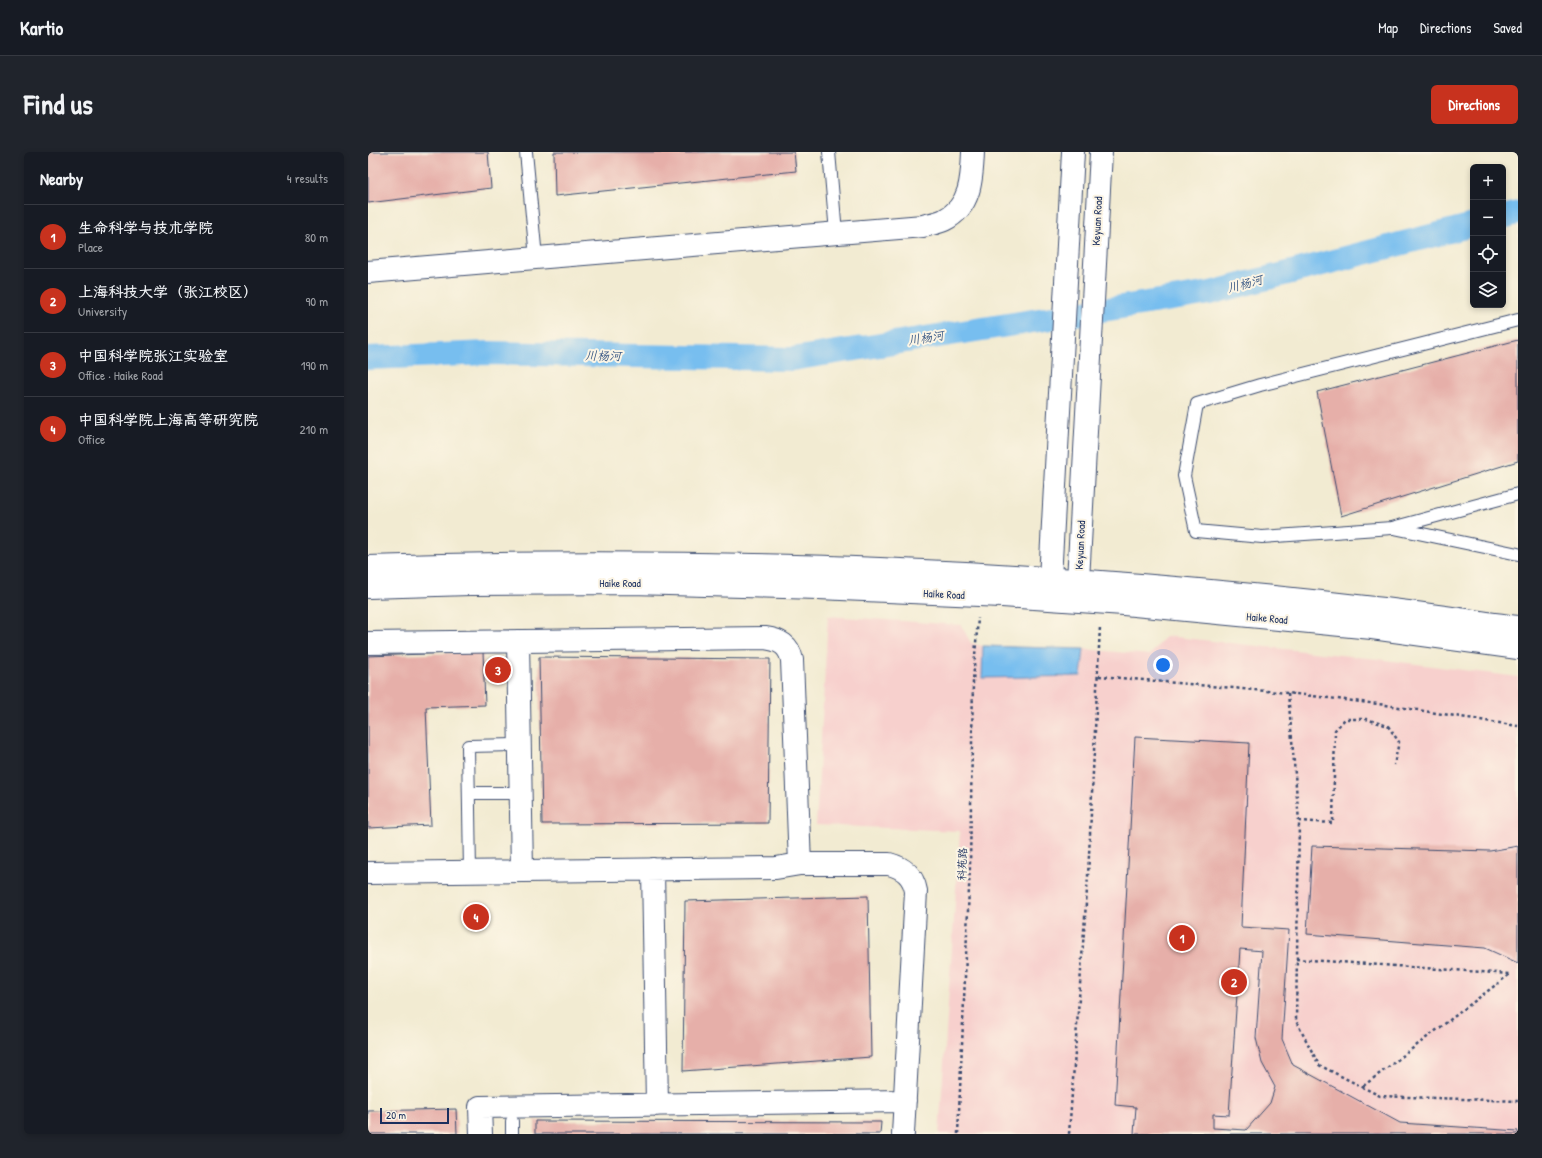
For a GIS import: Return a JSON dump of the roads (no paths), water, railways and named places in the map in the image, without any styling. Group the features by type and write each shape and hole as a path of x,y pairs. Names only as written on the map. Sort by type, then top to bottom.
{"street":[{"path":"368,272 923,226 944,220 958,209 967,197 972,179 973,152"},
{"path":"1064,601 1050,579 1073,152"},
{"name":"Keyuan Road","path":"1064,601 1078,581 1101,152"},
{"name":"Haike Road","path":"368,567 633,562 827,568 1050,579 1126,584 1374,608 1518,627"},
{"name":"Haike Road","path":"368,587 470,584 632,583 818,588 981,596 1100,603 1372,628 1518,648"},
{"path":"368,643 765,638 776,640 785,645 790,652 792,660 800,864"},
{"path":"518,641 522,871"},
{"path":"368,873 776,868 800,864 889,864 901,867 909,873 915,882 916,891 903,1134"},
{"path":"653,869 657,1105"},
{"path":"481,1134 480,1108 905,1101"}],"lane":[{"path":"526,152 536,258"},
{"path":"829,152 836,233"},
{"path":"1518,320 1260,384 1197,404 1184,476 1196,531 1262,537 1392,528 1518,494"},
{"path":"1392,528 1518,554"},
{"path":"470,872 468,746 520,745"},
{"path":"469,793 520,793"},
{"path":"512,1122 512,1134"}],"water":[{"path":"983,646 1084,649 1081,676 982,678"}],"waterway":[{"name":"川杨河","path":"1506,216 1518,213"},
{"name":"川杨河","path":"368,358 488,353 792,359 1210,293 1470,226"}],"place":[{"name":"中国科学院张江实验室","path":"498,670"},
{"name":"中国科学院上海高等研究院","path":"476,917"},
{"name":"生命科学与技术学院","path":"1182,938"},
{"name":"上海科技大学（张江校区）","path":"1234,982"}]}
